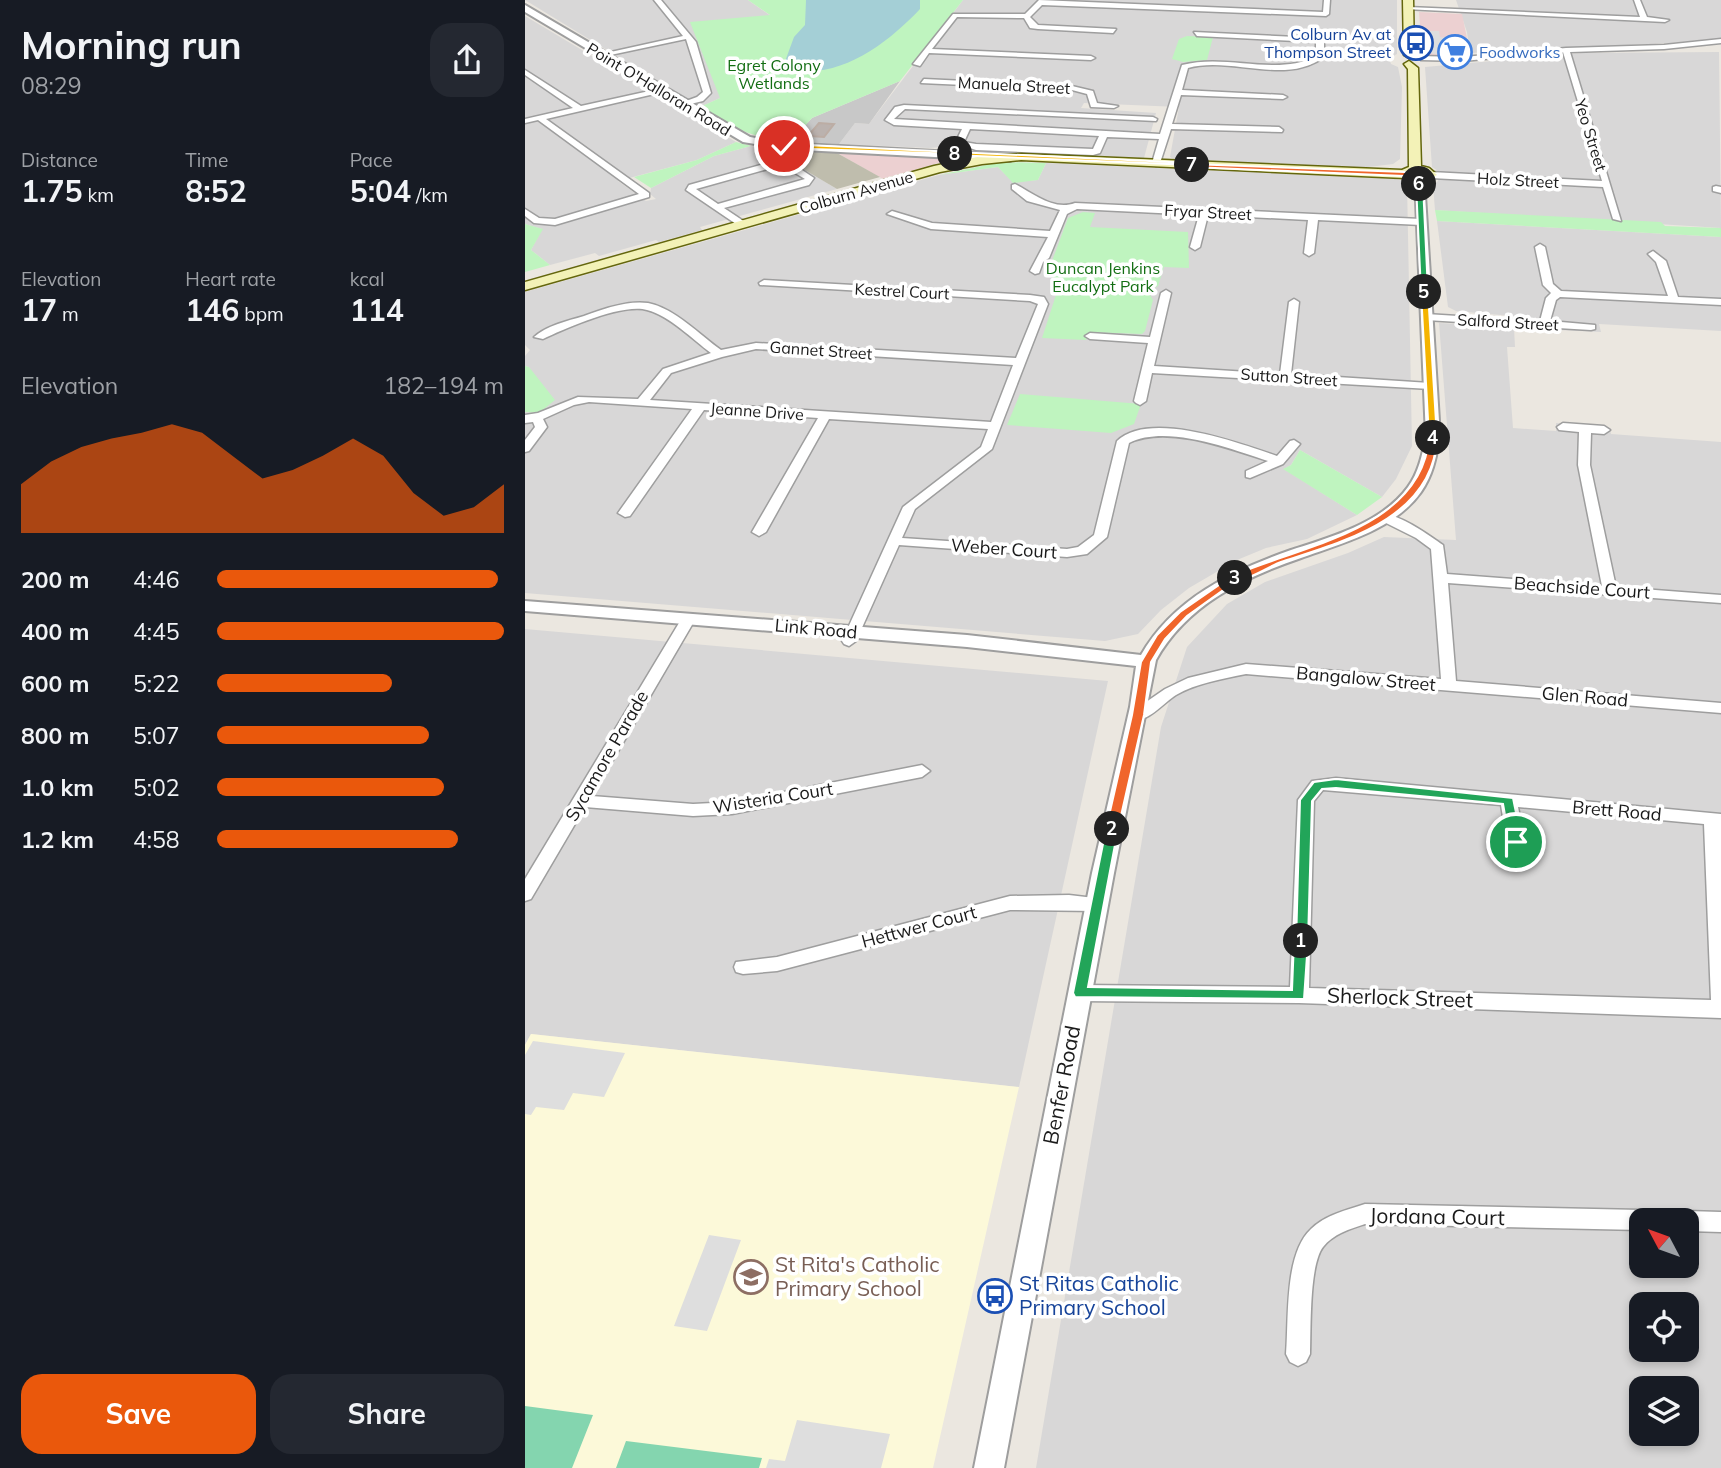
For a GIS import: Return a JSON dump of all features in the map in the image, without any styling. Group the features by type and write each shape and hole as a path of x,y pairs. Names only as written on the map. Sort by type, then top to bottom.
{"main road":[{"path":"1403,59 1408,5"},
{"path":"1403,59 1421,60"},
{"path":"1403,59 1412,68 1417,174"},
{"path":"941,153 964,163"},
{"name":"Colburn Avenue","path":"525,285 964,163 1010,158 1417,174"}],"street":[{"path":"657,0 692,42 707,93 700,99 682,104"},
{"path":"1207,9 1209,0"},
{"path":"917,64 955,15 1026,16 1041,2 1326,14 1327,0"},
{"path":"1637,0 1644,18"},
{"path":"1408,5 1665,19"},
{"name":"Point O'Halloran Road","path":"525,8 682,104 738,136 756,142 784,146 1010,158"},
{"path":"1026,16 1033,26 1038,27 1114,31"},
{"path":"1156,163 1167,126 1168,109 1185,67 1190,64 1304,64 1319,57 1321,42 1197,34"},
{"path":"601,55 687,37"},
{"path":"1421,60 1719,43"},
{"name":"Yeo Street","path":"1566,50 1618,219"},
{"path":"928,51 1091,58"},
{"path":"525,72 579,108"},
{"name":"Manuela Street","path":"924,81 1072,88 1090,93 1094,106 1130,107"},
{"path":"525,85 541,82"},
{"path":"525,121 660,90"},
{"path":"1177,92 1283,97"},
{"path":"1153,119 904,107 898,109 889,120 894,123 1164,137"},
{"path":"1056,131 1064,114"},
{"path":"525,212 537,221 555,222 646,195 539,117"},
{"path":"968,126 959,143 976,146 1093,152 1097,151 1104,134"},
{"path":"1167,126 1279,130"},
{"path":"717,207 806,183 810,178 787,164 775,163 692,187 691,190 717,207 743,224"},
{"path":"1146,662 1161,638 1184,614 1213,591 1270,563 1352,535 1385,517 1406,499 1428,467 1433,436 1417,174"},
{"name":"Holz Street","path":"1417,174 1606,184"},
{"name":"Fryar Street","path":"1015,187 1030,199 1067,209 1082,206 1421,222"},
{"path":"1035,271 1067,209"},
{"path":"1195,247 1204,212"},
{"path":"892,214 931,226 1053,234"},
{"path":"1309,253 1313,218"},
{"path":"1540,247 1548,285 1558,294"},
{"path":"1653,254 1661,261 1674,299"},
{"name":"Kestrel Court","path":"764,283 1040,299 1043,304 1020,362"},
{"path":"1140,401 1166,293"},
{"path":"1544,324 1551,298 1558,294 1721,302"},
{"path":"1285,376 1294,302"},
{"path":"539,337 555,329 625,308 647,306 719,354"},
{"name":"Salford Street","path":"1426,317 1591,327"},
{"path":"1090,336 1153,340"},
{"name":"Gannet Street","path":"641,402 667,371 719,354 755,346 1020,362"},
{"path":"852,637 909,508 986,449 1020,362"},
{"name":"Sutton Street","path":"1148,369 1430,386"},
{"name":"Jeanne Drive","path":"531,419 576,400 995,426"},
{"path":"625,513 700,407"},
{"path":"759,531 825,416"},
{"path":"525,448 541,427 531,419"},
{"path":"1563,427 1604,430"},
{"path":"1585,429 1584,465 1610,590"},
{"name":"Weber Court","path":"893,541 1067,553 1082,551 1094,545 1100,537 1123,441 1138,433 1199,437 1279,461"},
{"path":"1251,474 1279,461 1294,444"},
{"name":"Bangalow Street","path":"1138,715 1170,692 1193,681 1246,669 1449,685 1438,548 1421,535 1385,517"},
{"name":"Beachside Court","path":"1442,578 1721,599"},
{"name":"Link Road","path":"525,606 1072,660 1107,658 1146,662"},
{"name":"Link Road","path":"525,615 685,623"},
{"name":"Sycamore Parade","path":"525,894 685,623"},
{"name":"Benfer Road","path":"989,1468 1097,904 1138,715 1146,662"},
{"name":"Glen Road","path":"1449,685 1721,708"},
{"name":"Wisteria Court","path":"580,801 693,810 733,808 922,771"},
{"name":"Brett Road","path":"1299,995 1306,800 1318,785 1336,783 1716,820"},
{"path":"1509,801 1516,842"},
{"path":"1716,820 1720,1009"},
{"name":"Hettwer Court","path":"743,967 778,964 1010,903 1097,904"},
{"name":"Sherlock Street","path":"1080,993 1299,995 1720,1009"},
{"name":"Jordana Court","path":"1298,1354 1304,1267 1312,1243 1336,1223 1365,1214 1629,1220"},
{"path":"1699,1222 1721,1222"}],"shaded area":[{"path":"525,0 748,0 771,16 720,98 700,107"},
{"path":"963,0 1397,0 1397,54 1389,58 1391,64 1398,67 1402,87 1400,159 1393,164 1360,168 1175,160 1170,157 1179,107 1084,103 1081,108 1156,113 1144,158 983,151 955,146 929,148 839,144 855,123 869,124","holes":["1187,36 1213,38 1197,59 1183,62"]},
{"path":"1456,0 1721,0 1721,38 1470,53 1467,32"},
{"path":"1419,12 1462,14 1470,53 1441,57 1422,52"},
{"path":"525,16 736,142 697,160 618,181 646,201 656,199 650,194 651,188 714,156 751,146 781,150 777,153 837,189 700,227 702,230 659,242 656,240 599,256 595,253 550,265 531,250 542,229 525,224"},
{"path":"1421,31 1439,31 1440,37 1449,38 1450,49 1441,49 1441,55 1423,52"},
{"path":"1719,52 1721,228 1435,210 1433,185 1438,181 1438,171 1432,167 1425,67 1581,53"},
{"path":"900,81 869,124 855,123 839,144 791,141 812,118"},
{"path":"781,150 837,153 880,177 837,189 776,153"},
{"path":"837,153 936,157 945,161 883,179"},
{"path":"1046,163 1395,179 1407,182 1412,446 1396,479 1382,497 1300,450 1291,465 1284,469 1357,515 1307,539 1266,548 1237,560 1189,588 1161,610 1138,634 1105,641 525,593 525,412 539,413 529,367 525,366 525,356 530,350 525,345 525,292 939,175 998,167 1013,182 1038,180"},
{"path":"1437,221 1721,237 1721,331 1599,324 1601,332 1514,328 1515,347 1507,347 1513,428 1556,431 1556,423 1609,427 1611,434 1721,442 1721,1468 1036,1468 1161,727 1187,647 1227,604 1265,582 1348,553 1384,537 1456,540 1439,323 1514,327 1512,316 1456,311 1448,307"},
{"path":"525,629 1108,681 1019,1087 531,1034 525,1045"},
{"name":"St Rita's Catholic Primary School","path":"531,1034 1019,1087 933,1468 525,1468 525,1045"},
{"path":"533,1041 625,1053 604,1097 573,1093 564,1110 536,1107 531,1115 525,1114 525,1055"},
{"path":"709,1235 741,1240 707,1331 674,1326"},
{"path":"797,1420 890,1434 881,1468 766,1468 769,1459 785,1461"}],"green space":[{"name":"Egret Colony Wetlands","path":"748,0 963,0 900,81 812,118 791,141 743,131 700,107 720,98 690,22 770,15"},
{"path":"1187,36 1213,37 1207,60 1183,62 1172,59 1179,39"},
{"path":"736,142 751,146 714,156 651,188 634,177 697,160"},
{"path":"1001,162 1046,163 1038,180 1013,183 998,167 939,175"},
{"path":"1435,210 1661,222 1665,226 1721,228 1721,237 1437,221"},
{"name":"Duncan Jenkins Eucalypt Park","path":"1083,212 1095,213 1090,227 1188,232 1189,268 1164,267 1158,286 1148,291 1153,300 1142,334 1089,332 1086,340 1042,338 1056,295 1052,261 1068,218"},
{"path":"525,224 543,229 531,250 550,265 525,272"},
{"path":"525,366 529,367 555,400 539,413 525,412"},
{"path":"1020,394 1141,404 1134,424 1111,433 1007,425"},
{"path":"1300,450 1382,497 1357,515 1283,469 1291,465"},
{"path":"525,1406 593,1415 572,1468 525,1468"},
{"path":"626,1441 762,1458 759,1468 616,1468"}],"water":[{"path":"806,0 920,0 920,9 892,36 858,58 840,66 802,71 783,67 794,37 805,25"}],"building":[{"path":"819,123 834,124 824,137 808,136"}],"place":[{"name":"Colburn Av at Thompson Street","path":"1416,43"},
{"name":"Foodworks","path":"1455,52"},
{"name":"St Rita's Catholic Primary School","path":"751,1277"},
{"name":"St Ritas Catholic Primary School","path":"995,1296"}],"route":[{"path":"784,146 1405,174 1407,177 1419,179 1433,436 1428,467 1406,499 1385,517 1352,535 1240,576 1213,591 1184,614 1161,638 1146,662 1138,715 1129,747 1080,993 1299,995 1306,800 1318,785 1336,783 1509,801 1516,842"}]}
